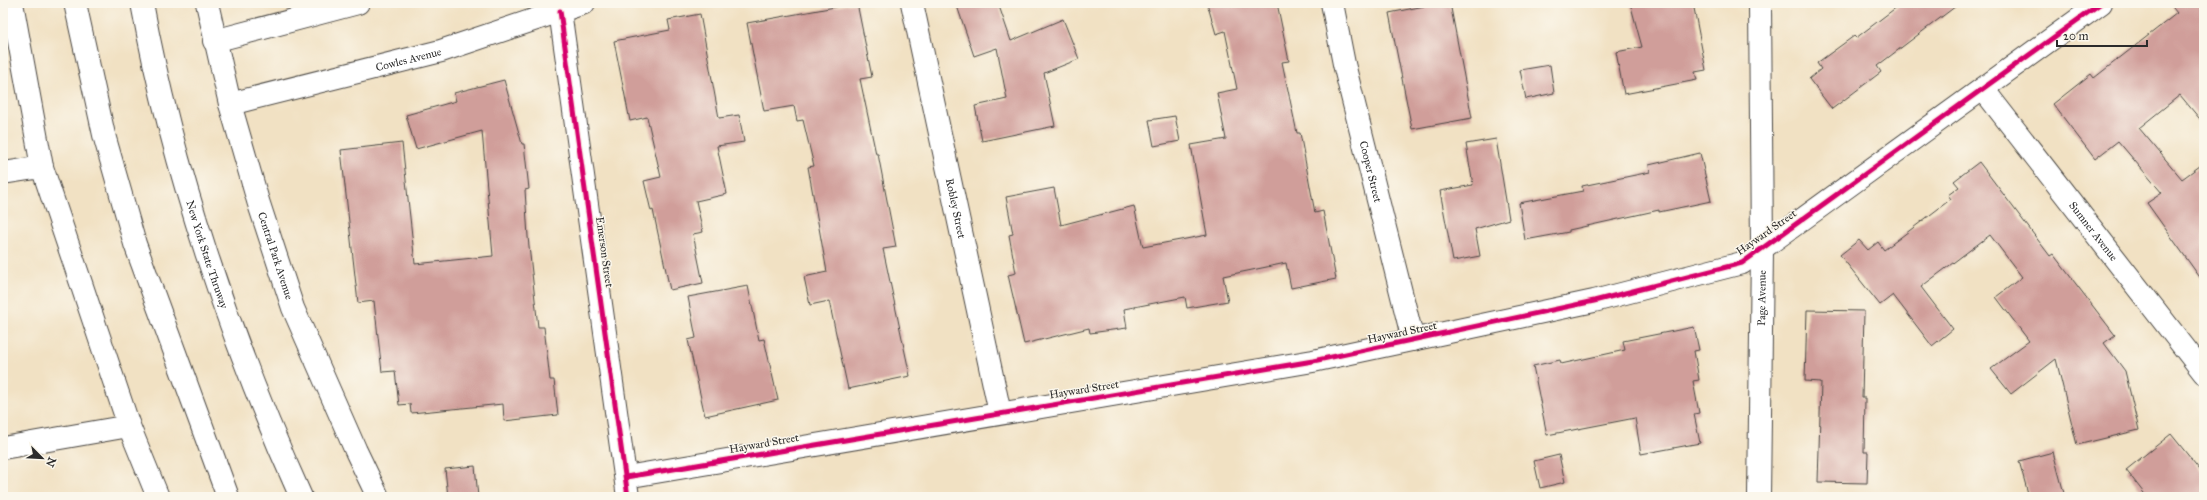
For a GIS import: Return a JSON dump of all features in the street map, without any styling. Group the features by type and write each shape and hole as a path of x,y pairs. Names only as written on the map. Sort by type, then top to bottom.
{"main road":[{"path":"12,3 42,167 129,426 158,497"},
{"path":"75,3 104,135 135,244 225,493"},
{"name":"New York State Thruway","path":"142,3 173,137 203,242 242,353 279,448 301,497"},
{"name":"Central Park Avenue","path":"207,3 214,41 230,104 258,201 293,308 378,497"},
{"path":"214,41 358,3"},
{"name":"Cowles Avenue","path":"230,104 441,51 584,3"},
{"name":"Robley Street","path":"912,3 1000,413"},
{"name":"Cooper Street","path":"1332,3 1344,64 1413,340"},
{"name":"Page Avenue","path":"1759,497 1762,249 1760,3"},
{"name":"Hayward Street","path":"627,487 1000,413 1313,361 1594,301 1742,263 2101,3"},
{"name":"Emerson Street","path":"560,11 627,487"},
{"name":"Sumner Avenue","path":"1983,89 2204,373"},
{"path":"3,173 42,167"},
{"path":"3,448 129,426"}],"building":[{"path":"857,3 872,77 860,79 876,154 878,154 896,247 883,249 910,376 848,389 829,301 810,305 804,277 827,272 808,167 814,166 803,120 797,121 794,106 764,111 747,23"},
{"path":"956,3 998,3 1011,41 1063,19 1079,59 1044,73 1055,126 982,141 975,106 1007,99 997,48 974,56"},
{"path":"1207,3 1277,3 1289,61 1282,62 1297,133 1300,133 1315,213 1323,211 1336,279 1291,288 1286,263 1223,276 1228,301 1187,308 1185,297 1124,309 1127,328 1090,333 1089,328 1024,344 1008,275 1016,273 1009,235 1013,234 1006,197 1054,188 1061,225 1134,206 1143,247 1207,235 1191,145 1226,139 1217,93 1237,89 1225,31 1216,34"},
{"path":"1440,3 1450,3 1472,118 1412,129 1389,13"},
{"path":"1630,3 1693,3 1706,70 1695,72 1697,80 1624,94 1616,52 1642,47"},
{"path":"1902,3 1960,3 1877,66 1881,72 1832,109 1809,79 1821,69 1817,63 1854,36 1856,38"},
{"path":"2169,3 2204,3 2204,124 2180,95 2139,128 2182,179 2204,163 2204,283 2147,203 2162,193 2118,141 2095,159 2053,104 2091,74 2094,78 2177,13"},
{"path":"700,14 719,118 739,115 744,142 717,146 727,194 696,201 703,232 693,234 703,283 670,290 653,210 651,211 644,181 661,177 647,117 630,121 614,41 670,30 668,20"},
{"path":"1550,65 1554,93 1526,99 1520,70"},
{"path":"504,80 522,144 524,144 529,189 525,190 528,237 538,327 544,327 550,380 554,380 558,415 504,421 503,404 411,413 410,404 399,405 395,371 382,372 374,301 358,303 341,150 402,143 415,264 493,256 482,131 416,149 406,115 456,101 454,93"},
{"path":"1175,116 1180,141 1154,146 1149,120"},
{"path":"1496,139 1509,219 1475,229 1480,256 1453,261 1440,191 1473,185 1466,144"},
{"path":"1700,153 1711,201 1659,212 1659,210 1569,230 1569,232 1525,240 1519,203 1583,191 1582,186 1650,172 1649,165"},
{"path":"1979,162 2050,256 2053,254 2115,335 2104,343 2125,371 2139,430 2077,445 2056,359 2011,394 1991,369 2029,341 1996,297 2022,277 1990,235 1921,287 1953,329 1932,346 1893,295 1880,305 1840,255 1859,240 1868,250 1878,242 1884,250 1951,199 1948,195 1959,187 1954,181"},
{"path":"748,286 759,340 764,339 778,400 705,416 688,340 696,338 688,297"},
{"path":"1807,310 1864,311 1862,398 1865,398 1864,452 1868,452 1867,483 1818,482 1821,382 1805,381"},
{"path":"1694,327 1699,350 1694,351 1699,380 1693,381 1699,413 1694,414 1700,443 1641,454 1635,418 1547,435 1533,366 1560,360 1561,364 1625,350 1623,341"},
{"path":"2171,434 2204,475 2204,497 2147,497 2126,470"},
{"path":"2053,452 2065,497 2029,497 2019,461"},
{"path":"1559,455 1565,482 1540,488 1534,461"},
{"path":"475,466 478,497 448,497 445,469"}],"cycle path":[{"path":"626,477 1313,361 1594,301 1742,263 2101,3"},
{"path":"560,11 628,497"}]}
